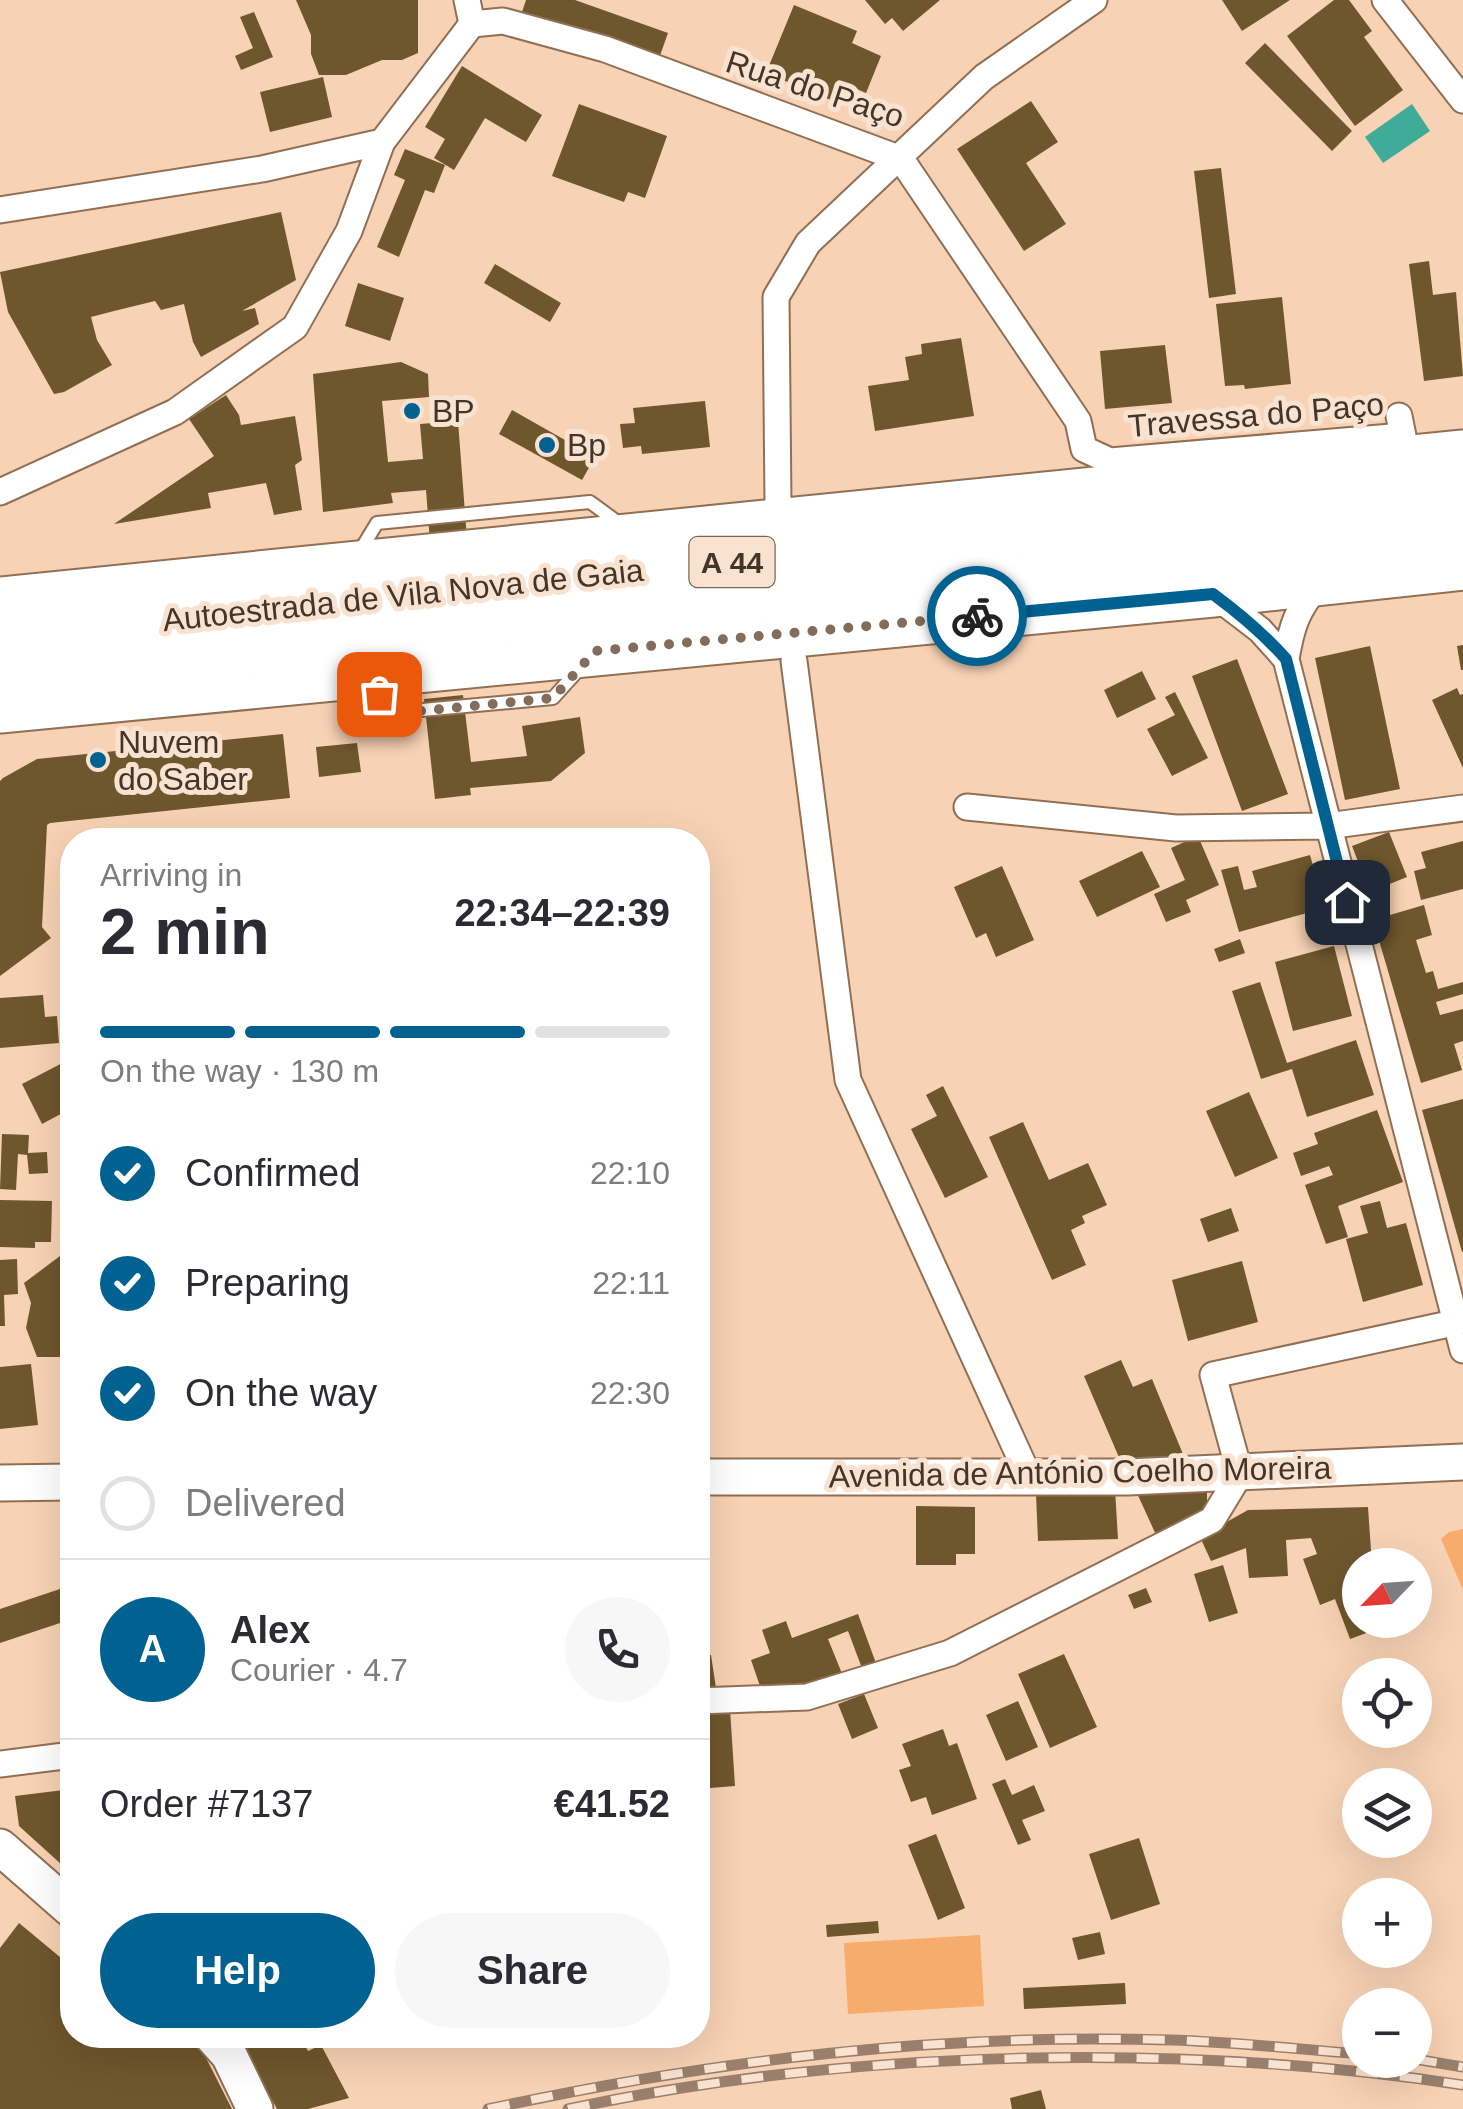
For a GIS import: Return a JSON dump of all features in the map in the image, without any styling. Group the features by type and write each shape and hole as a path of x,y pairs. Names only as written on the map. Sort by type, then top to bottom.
{"highway":[{"path":"0,600 1463,453"},
{"name":"Autoestrada de Vila Nova de Gaia","path":"0,634 1463,489"},
{"name":"Autoestrada de Vila Nova de Gaia","path":"0,674 1463,530"},
{"path":"0,710 1463,567"}],"street":[{"name":"Rua do Paço","path":"469,12 605,49 900,159 984,77 1094,0"},
{"path":"1385,0 1463,100"},
{"path":"0,492 176,412 296,327 349,231 382,142 420,96 469,12"},
{"path":"0,210 262,169 382,142"},
{"name":"Travessa do Paço","path":"900,159 1078,421 1084,449 1110,461 1403,436 1399,416"},
{"path":"778,505 776,296 808,243 900,159"},
{"path":"1320,582 1299,608 1286,659 1459,1322 1463,1350"},
{"path":"1213,594 1260,630 1286,659"},
{"path":"794,661 848,1080 1028,1475"},
{"path":"967,808 1176,828 1328,826 1463,808"},
{"path":"710,1701 807,1697 950,1653 1212,1520 1240,1474 1214,1375 1459,1322"},
{"name":"Avenida de António Coelho Moreira","path":"710,1478 1240,1474 1463,1462"},
{"path":"0,1482 60,1482"},
{"path":"0,1764 60,1756"},
{"path":"0,1847 60,1900"},
{"path":"222,2048 255,2109"}],"shaded area":[{"path":"1463,1529 1463,1590 1441,1539 1449,1532"},
{"path":"980,1935 984,2006 848,2014 844,1943"}],"water":[{"path":"1412,104 1430,131 1383,163 1365,137"}],"building":[{"path":"296,0 418,0 418,53 402,60 382,60 346,75 319,75 311,54 311,35"},
{"path":"526,0 575,0 668,33 657,64 521,15"},
{"path":"865,0 940,0 903,31 892,18 885,24"},
{"path":"1222,0 1290,0 1242,31"},
{"path":"1334,0 1349,0 1372,31 1364,37 1403,90 1355,126 1287,36"},
{"path":"794,5 857,31 852,43 881,56 866,93 852,87 845,106 766,73"},
{"path":"254,12 273,57 241,70 235,56 253,48 240,17"},
{"path":"1265,43 1352,131 1332,151 1245,63"},
{"path":"462,66 542,115 526,142 485,118 454,170 434,158 445,139 425,127"},
{"path":"323,77 332,117 270,132 260,92"},
{"path":"1031,101 1058,142 1026,163 1066,224 1024,251 957,149"},
{"path":"579,104 667,136 645,198 628,192 624,202 552,176"},
{"path":"405,149 445,165 434,193 425,190 399,257 377,247 405,180 394,175"},
{"path":"1221,168 1236,294 1209,298 1194,171"},
{"path":"281,212 296,280 242,311 255,308 259,324 201,357 193,342 184,304 161,310 155,301 91,317 97,340 112,365 54,394 8,312 0,272"},
{"path":"1429,261 1433,295 1456,292 1463,376 1424,381 1409,264"},
{"path":"495,264 561,303 550,322 484,283"},
{"path":"358,283 404,298 390,341 345,326"},
{"path":"1282,297 1291,384 1245,389 1244,385 1225,386 1216,304"},
{"path":"961,338 974,416 875,431 868,386 909,380 905,357 922,354 921,344"},
{"path":"1165,345 1172,403 1105,409 1100,351"},
{"path":"401,362 428,374 429,397 382,401 388,462 423,459 420,424 458,421 467,539 430,542 426,490 391,493 393,503 323,512 313,374"},
{"path":"226,395 241,425 295,416 302,460 295,465 302,510 274,515 266,483 208,493 211,508 114,524 214,456 189,419"},
{"path":"705,401 710,447 642,454 641,446 623,448 620,424 635,423 633,408"},
{"name":"Bp","path":"512,410 595,457 582,480 499,434"},
{"path":"1463,645 1463,670 1461,670 1457,646"},
{"path":"1370,646 1400,789 1345,800 1315,658"},
{"path":"1237,659 1288,794 1242,811 1192,676"},
{"path":"1142,671 1156,699 1117,718 1104,690"},
{"path":"1457,688 1463,694 1463,768 1432,700"},
{"path":"1175,692 1208,758 1172,776 1147,729 1175,715 1165,697"},
{"path":"463,695 471,762 527,756 522,726 580,717 585,753 551,781 470,788 471,795 435,799 424,699"},
{"path":"283,734 290,798 47,825 42,927 51,938 0,976 3,778 37,759"},
{"path":"357,743 361,772 319,777 316,747"},
{"path":"1389,832 1407,877 1370,892 1352,846"},
{"path":"1198,836 1219,885 1186,900 1191,912 1166,922 1154,894 1185,880 1171,848"},
{"path":"1463,841 1463,889 1421,900 1414,871 1426,868 1421,852"},
{"path":"1142,851 1160,887 1097,917 1079,881"},
{"path":"1310,855 1325,908 1239,932 1221,870 1238,866 1244,890 1257,887 1252,871"},
{"path":"1002,866 1034,940 996,957 986,933 976,938 954,887"},
{"path":"1424,905 1432,935 1416,940 1426,973 1433,971 1438,989 1463,982 1463,994 1436,1002 1440,1015 1463,1009 1463,1041 1454,1044 1462,1070 1421,1083 1373,920"},
{"path":"1240,939 1245,953 1219,962 1214,949"},
{"path":"1334,946 1352,1016 1293,1031 1275,962"},
{"path":"1260,982 1287,1063 1356,1040 1374,1095 1307,1117 1292,1069 1261,1079 1232,991"},
{"path":"43,995 45,1017 57,1016 59,1043 0,1048 0,998"},
{"path":"60,1064 60,1114 42,1124 22,1084"},
{"path":"943,1086 988,1177 945,1198 911,1129 937,1116 926,1095"},
{"path":"1249,1092 1278,1158 1235,1177 1206,1111"},
{"path":"1463,1099 1463,1252 1462,1252 1422,1110"},
{"path":"1377,1110 1403,1182 1338,1206 1348,1237 1326,1244 1305,1185 1333,1175 1329,1166 1301,1176 1293,1153 1318,1144 1314,1133"},
{"path":"1023,1122 1049,1180 1088,1163 1107,1205 1082,1216 1085,1223 1071,1230 1086,1265 1052,1280 989,1137"},
{"path":"2,1134 29,1135 28,1153 47,1152 48,1173 29,1174 27,1155 18,1154 16,1190 0,1189"},
{"path":"0,1200 52,1201 51,1242 35,1242 35,1248 0,1247"},
{"path":"1380,1201 1387,1228 1406,1223 1423,1285 1363,1302 1346,1239 1368,1233 1360,1206"},
{"path":"1231,1208 1239,1231 1208,1242 1200,1219"},
{"path":"60,1256 60,1357 37,1357 26,1328 31,1303 24,1283"},
{"path":"17,1259 18,1294 4,1295 5,1326 0,1326 0,1260"},
{"path":"1242,1261 1258,1322 1188,1341 1172,1280"},
{"path":"1121,1360 1133,1387 1152,1379 1185,1459 1121,1462 1084,1376"},
{"path":"31,1364 38,1425 0,1429 0,1367"},
{"path":"1115,1489 1118,1539 1038,1541 1036,1494"},
{"path":"1207,1490 1207,1511 1157,1537 1136,1491"},
{"path":"916,1506 975,1507 975,1554 956,1554 956,1565 916,1565"},
{"path":"1368,1507 1371,1548 1342,1548 1342,1618 1335,1599 1320,1605 1303,1559 1317,1554 1311,1538 1286,1540 1288,1576 1249,1578 1246,1548 1211,1561 1200,1537 1248,1510"},
{"path":"1223,1565 1238,1613 1209,1622 1194,1574"},
{"path":"1146,1588 1152,1602 1134,1609 1128,1595"},
{"path":"60,1589 60,1623 0,1643 0,1609"},
{"path":"858,1614 877,1666 863,1671 848,1631 828,1639 843,1676 818,1684 761,1689 751,1660 770,1653 762,1630 786,1621 792,1638"},
{"path":"1064,1654 1097,1727 1050,1748 1018,1674"},
{"path":"711,1655 716,1688 710,1688"},
{"path":"864,1694 878,1728 852,1739 838,1704"},
{"path":"1018,1701 1038,1747 1006,1761 986,1715"},
{"path":"730,1709 735,1786 710,1788 710,1711"},
{"path":"943,1729 949,1746 957,1743 977,1799 932,1815 926,1797 911,1802 899,1770 911,1766 902,1744"},
{"path":"1005,1779 1012,1795 1034,1785 1045,1811 1022,1820 1031,1840 1018,1845 992,1784"},
{"path":"60,1790 60,1863 19,1826 15,1796"},
{"path":"936,1834 965,1908 938,1920 908,1845"},
{"path":"1139,1838 1160,1904 1111,1920 1089,1854"},
{"path":"878,1921 879,1933 827,1937 826,1925"},
{"path":"19,1923 60,1957 60,2048 201,2048 232,2109 0,2109 0,1948"},
{"path":"1100,1932 1105,1954 1078,1960 1072,1938"},
{"path":"1125,1983 1126,2004 1024,2009 1023,1988"},
{"path":"243,2048 323,2048 349,2098 308,2109 277,2109"},
{"path":"1041,2090 1046,2109 1012,2109 1010,2098"}],"railway":[{"path":"488,2109 743,2064 913,2046 998,2041 1171,2040 1342,2052"},
{"path":"568,2109 786,2074 1014,2058 1243,2062 1463,2085"},
{"path":"1432,2062 1463,2067"}],"way so far":[{"path":"379,694 390,714 553,698 595,651 977,616"}],"place":[{"name":"BP","path":"412,411"},
{"name":"Bp","path":"547,445"},
{"name":"Nuvem do Saber","path":"98,760"}],"route":[{"path":"977,616 1213,594 1240,614 1286,659 1347,902"}]}
